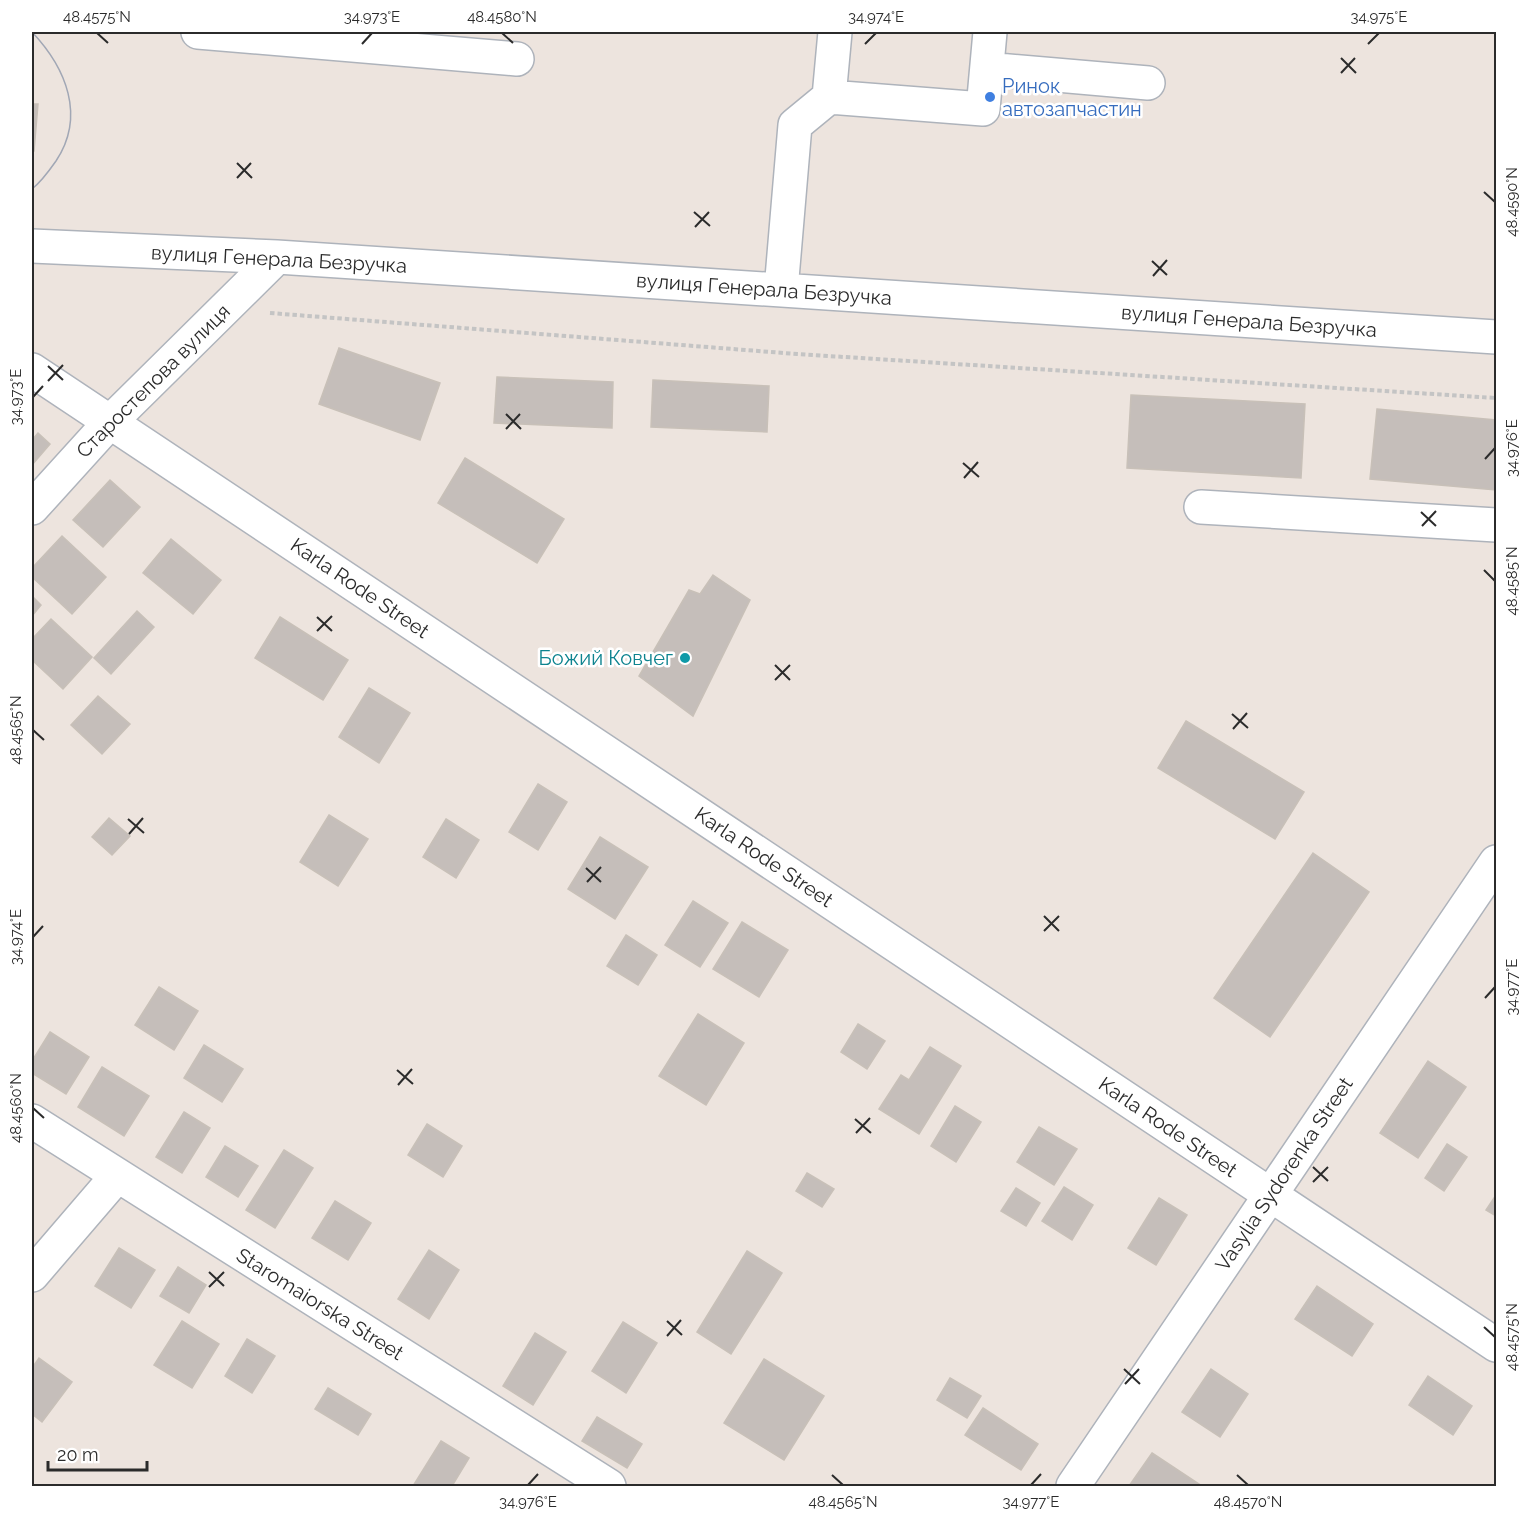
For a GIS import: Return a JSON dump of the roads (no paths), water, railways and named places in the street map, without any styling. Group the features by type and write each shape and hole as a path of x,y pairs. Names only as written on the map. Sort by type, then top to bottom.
{"street":[{"path":"198,32 517,58"},
{"path":"829,97 836,32"},
{"path":"781,290 795,125 829,97 983,109 990,32"},
{"path":"987,69 1148,82"},
{"name":"вулиця Генерала Безручка","path":"32,246 277,257 1497,338"},
{"name":"Старостепова вулиця","path":"32,508 111,422 277,257"},
{"name":"Karla Rode Street","path":"32,370 1497,1345"},
{"path":"1201,507 1497,525"},
{"name":"Vasylia Sydorenka Street","path":"1073,1486 1497,862"},
{"name":"Staromaiorska Street","path":"32,1121 609,1486"},
{"path":"32,1275 117,1176"}],"tram line":[{"path":"32,32 54,61 68,93 71,110 70,127 65,144 51,169 32,189"}],"place":[{"name":"Ринок автозапчастин","path":"990,97"},
{"name":"Божий Ковчег","path":"685,658"}]}
